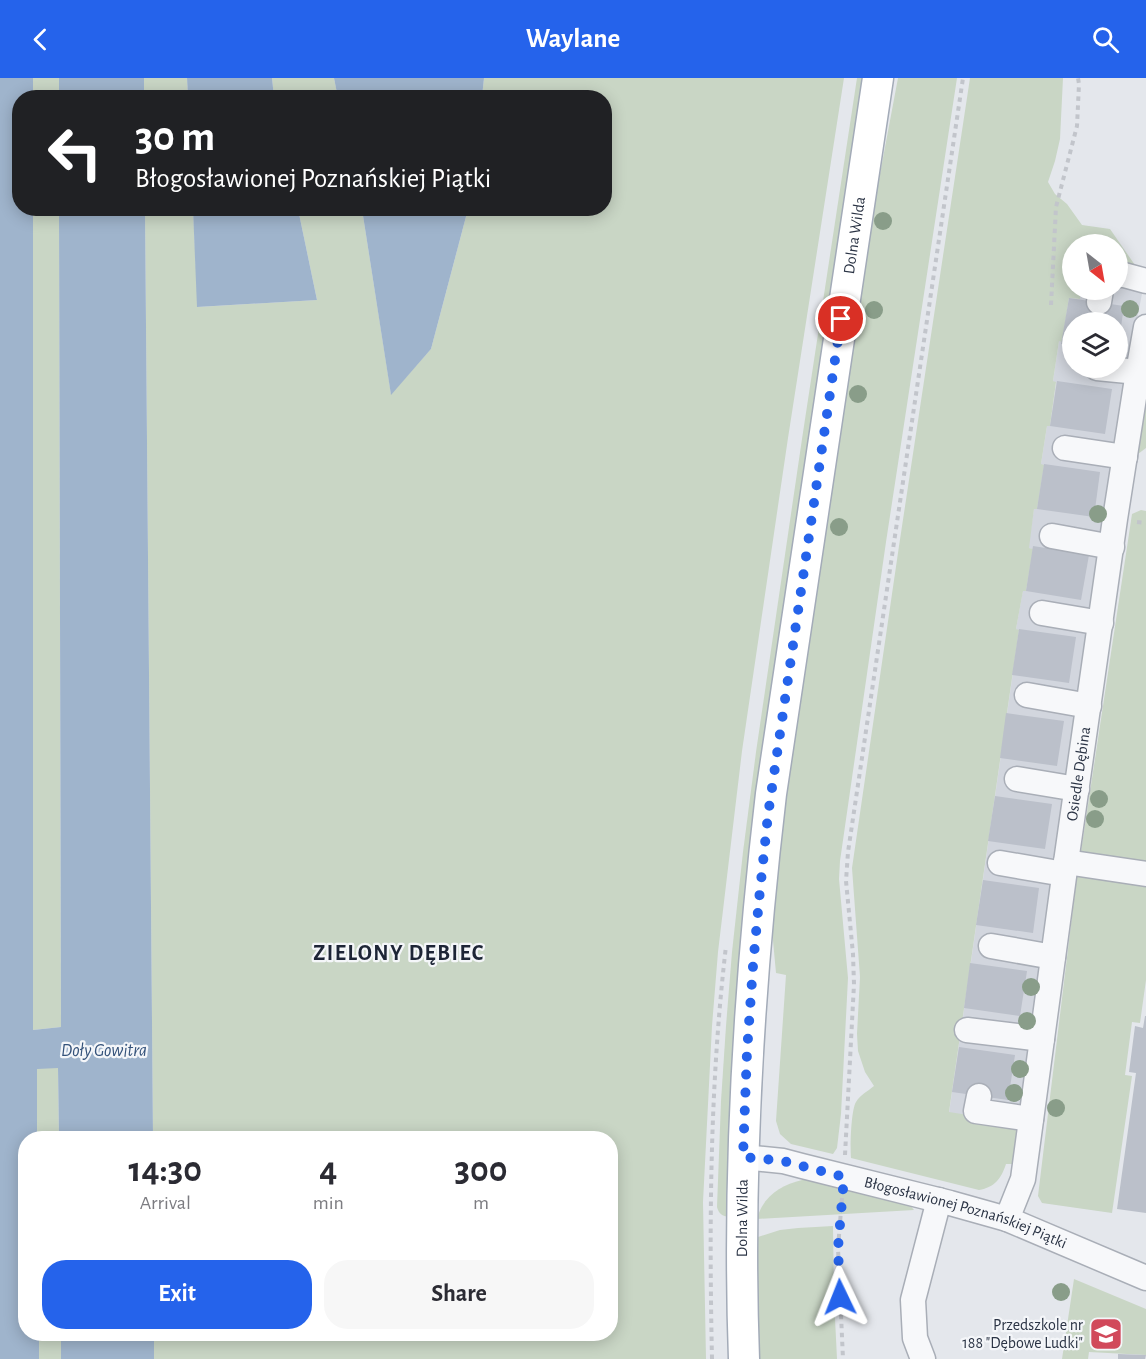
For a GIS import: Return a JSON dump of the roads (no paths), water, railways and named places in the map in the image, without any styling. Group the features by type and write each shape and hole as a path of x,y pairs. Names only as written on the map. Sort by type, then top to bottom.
{"main road":[{"name":"Dolna Wilda","path":"744,1359 743,1157 747,1052 759,900 771,794 878,78"}],"street":[{"path":"1128,276 1146,281"},
{"name":"Osiedle Dębina","path":"1007,1220 1023,1179 1065,868 1146,327"},
{"path":"1128,371 1138,372"},
{"path":"1065,448 1125,457"},
{"path":"1052,536 1112,547"},
{"path":"1042,613 1101,623"},
{"path":"1027,695 1089,706"},
{"path":"1017,779 1077,789"},
{"path":"1000,863 1146,874"},
{"path":"991,946 1053,957"},
{"path":"967,1030 1042,1039"},
{"path":"979,1096 976,1111 1031,1119"},
{"name":"Błogosławionej Poznańskiej Piątki","path":"743,1157 783,1161 939,1200 1007,1220 1146,1278"},
{"path":"923,1359 915,1338 913,1300 939,1200"}],"water":[{"name":"Doły Gowitra","path":"0,78 33,78 33,90 12,90 12,216 33,216 33,1030 61,1027 59,216 145,216 153,1131 59,1131 58,1068 37,1069 37,1131 18,1131 18,1341 39,1341 39,1359 0,1359"},
{"path":"59,78 144,78 144,90 59,90"},
{"path":"187,78 272,78 273,90 188,90"},
{"path":"334,78 484,78 483,90 336,90"},
{"path":"193,216 299,216 317,300 197,307"},
{"path":"363,216 466,216 431,349 391,395"},
{"path":"61,1341 154,1341 154,1359 61,1359"}],"place":[{"name":"Przedszkole nr 188 \"Dębowe Ludki\"","path":"1106,1334"}],"district":[{"name":"ZIELONY DĘBIEC","path":"399,953"}]}
